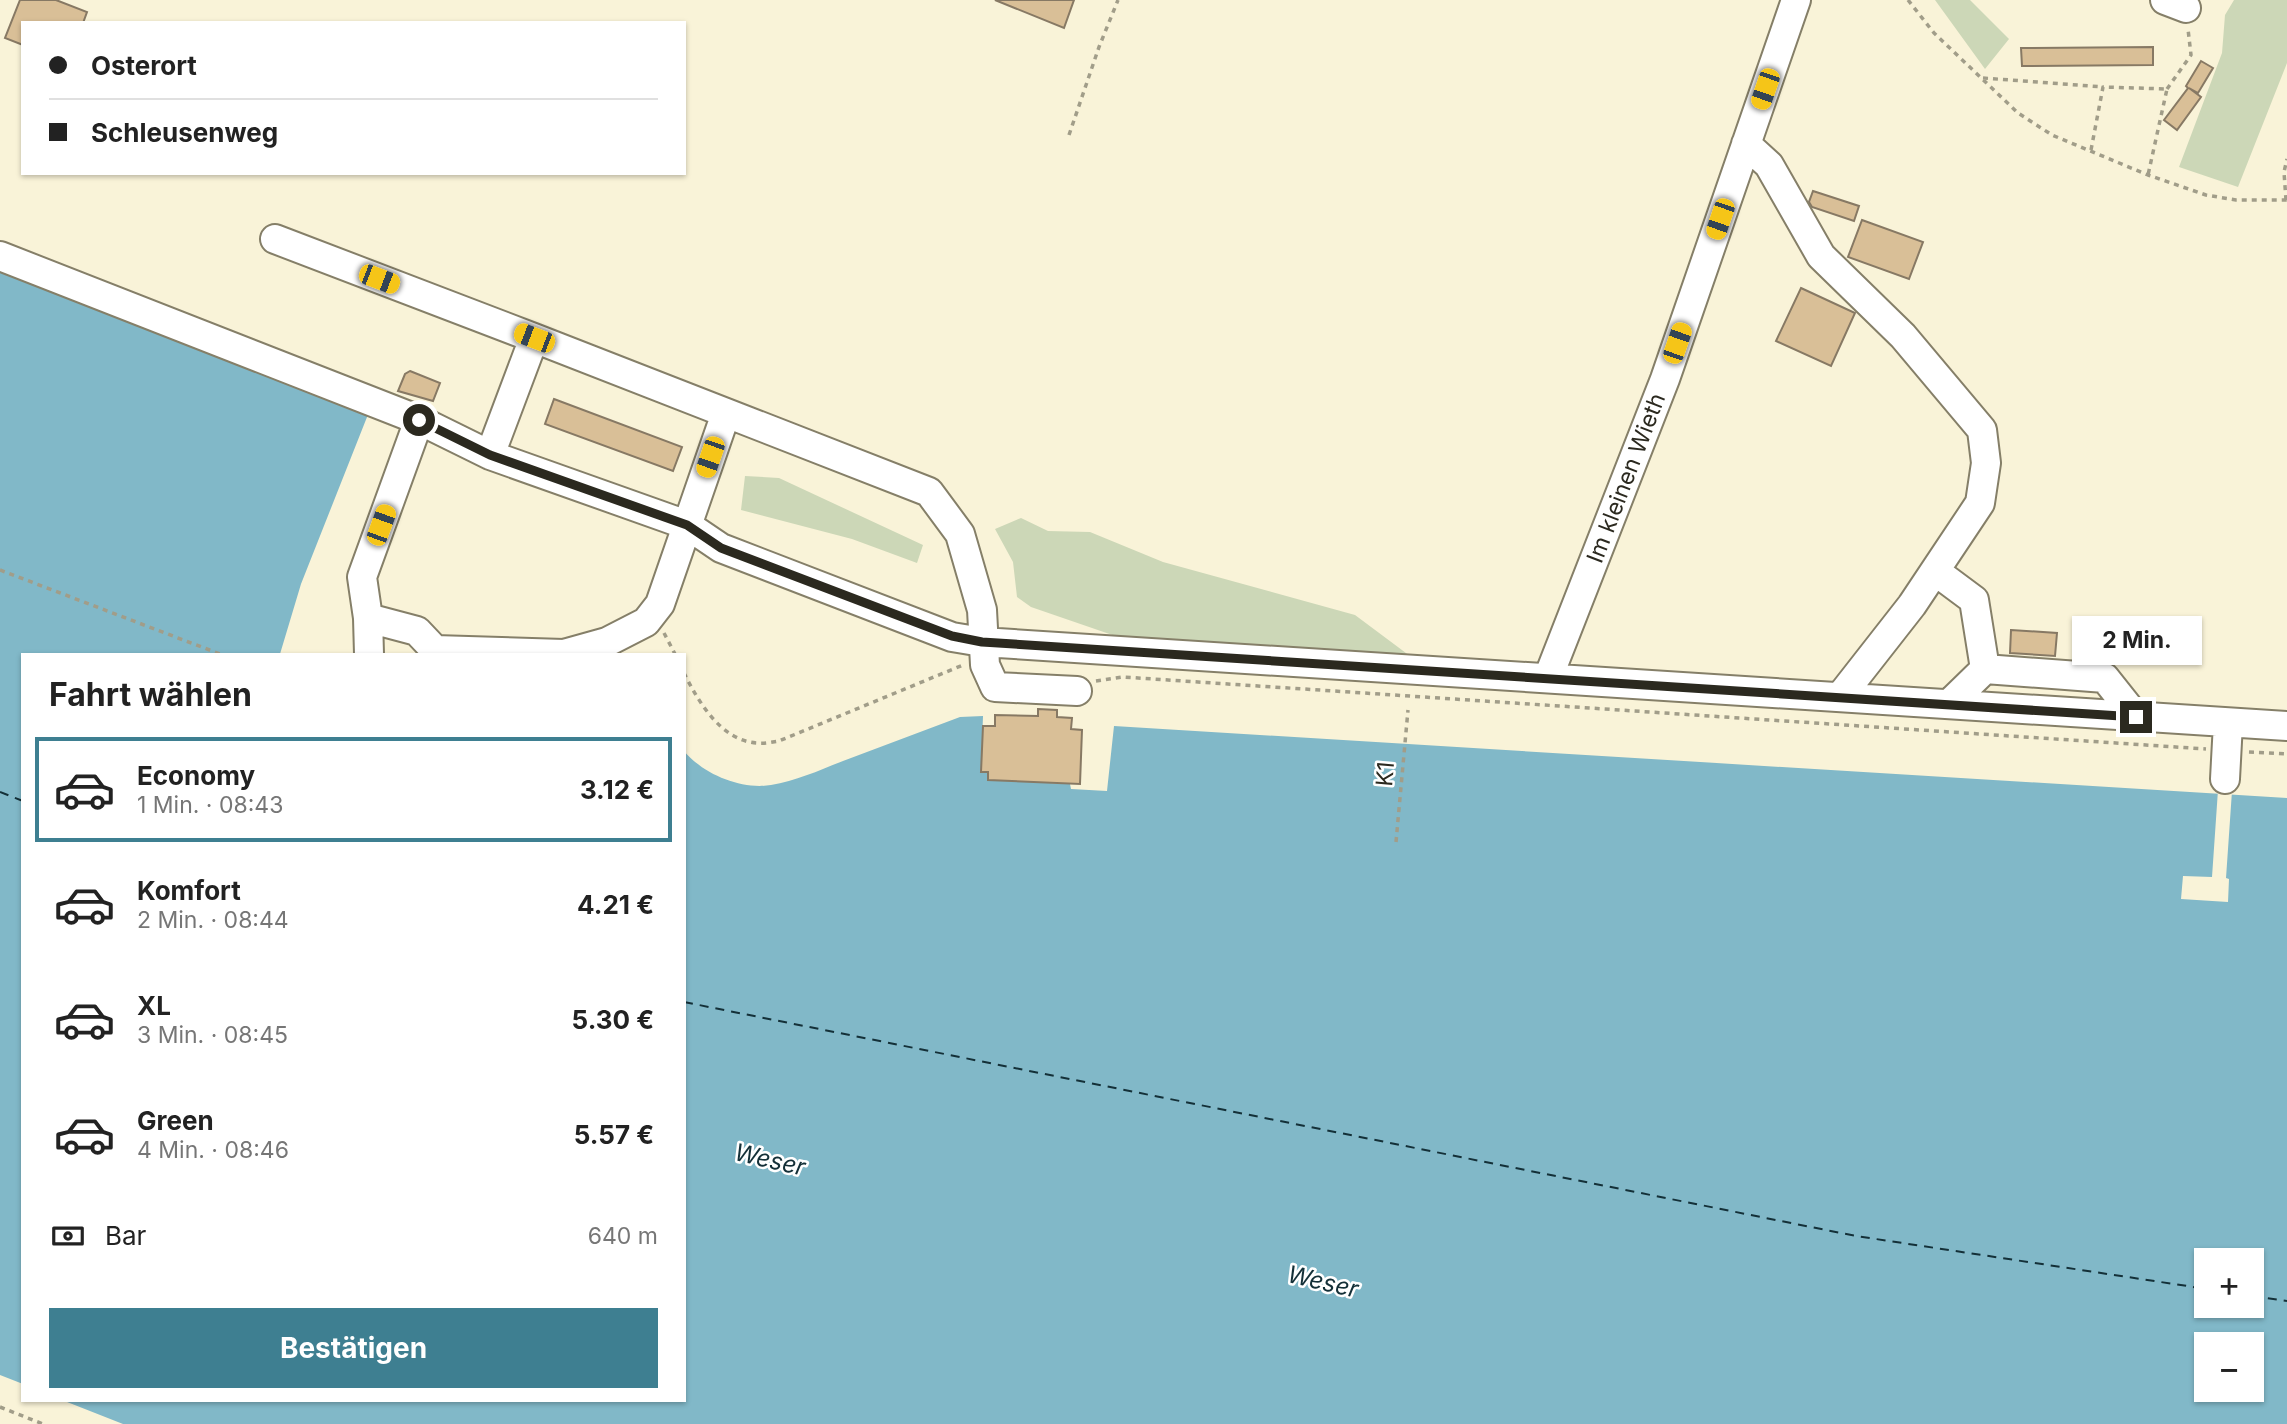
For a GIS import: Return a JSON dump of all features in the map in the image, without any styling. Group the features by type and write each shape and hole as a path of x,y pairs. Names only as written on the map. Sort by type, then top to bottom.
{"street":[{"name":"Im kleinen Wieth","path":"1548,678 1665,379 1796,0"},
{"path":"1746,144 1769,165 1821,256 1903,336 1982,430 1986,463 1980,503 1912,605 1840,697"},
{"path":"275,239 929,492 960,534 982,610 985,665 995,687 1077,691"},
{"path":"0,256 419,420 490,455 687,525 721,548 952,636 982,642 2136,717 2227,737 2287,726"},
{"path":"490,455 534,338"},
{"path":"568,653 607,642 646,622 660,604 726,413"},
{"path":"369,653 368,618 362,577 419,420"},
{"path":"1935,571 1974,600 1985,669"},
{"path":"368,618 417,631 433,652 498,653"},
{"path":"1949,704 1985,669 2105,678 2136,717"},
{"path":"2225,779 2227,737"}],"path":[{"path":"1069,135 1118,0"},
{"path":"1908,0 1934,33 2018,113 2052,135 2148,176 2206,195 2287,200 2284,172 2287,159"},
{"path":"2148,176 2167,89 2191,55 2176,4"},
{"path":"1983,78 2167,89"},
{"path":"2091,150 2103,87"},
{"path":"0,570 217,653"},
{"path":"686,677 716,723 737,737 755,743 779,741 949,673 973,660 982,642"},
{"path":"1077,691 1088,682 1123,677 2227,737 2287,754"},
{"name":"K1","path":"1396,842 1408,710"},
{"path":"0,1407 43,1424"}],"green space":[{"path":"1935,0 1970,0 2009,39 1985,69"},
{"path":"2234,0 2287,0 2287,63 2238,187 2179,167 2222,53 2225,15"},
{"path":"745,476 779,478 923,545 917,563 852,539 741,510"},
{"path":"1021,518 1048,531 1090,532 1163,562 1355,615 1418,662 1124,639 1031,607 1017,597 1013,562 995,529"}],"water":[{"path":"0,265 369,412 301,584 280,653 21,653 21,1383 0,1375"},
{"name":"Weser","path":"983,716 981,771 988,772 988,780 1070,784 1071,789 1107,791 1114,726 2287,798 2287,1424 123,1424 67,1402 686,1402 686,753 701,767 735,783 759,786 790,781 960,717"}],"pier":[{"path":"2218,790 2232,791 2226,878 2229,879 2228,902 2181,899 2183,876 2212,877"}],"building":[{"path":"20,0 56,0 87,12 84,21 21,21 21,44 5,38"},
{"path":"995,0 1074,0 1064,28"},
{"path":"2153,47 2153,65 2022,66 2021,48"},
{"path":"2201,61 2213,68 2198,93 2189,88 2201,97 2177,130 2164,120 2188,88 2186,86"},
{"path":"1813,191 1859,206 1854,221 1812,207 1809,202"},
{"path":"1862,220 1923,242 1909,279 1848,257"},
{"path":"1801,288 1855,313 1831,366 1776,341"},
{"path":"410,371 440,383 433,401 398,391 405,374"},
{"path":"554,399 682,447 673,471 545,424"},
{"path":"2011,630 2057,633 2055,656 2010,653"},
{"path":"1038,709 1057,710 1057,717 1072,718 1071,729 1082,730 1080,784 988,780 988,772 981,772 983,726 995,726 995,715 1038,716"}],"ferry route":[{"path":"0,792 21,800"},
{"path":"686,1002 1856,1236 2194,1287"},
{"path":"2264,1298 2287,1301"}],"route":[{"path":"419,420 490,455 687,525 721,548 952,636 982,642 2136,717"}]}
